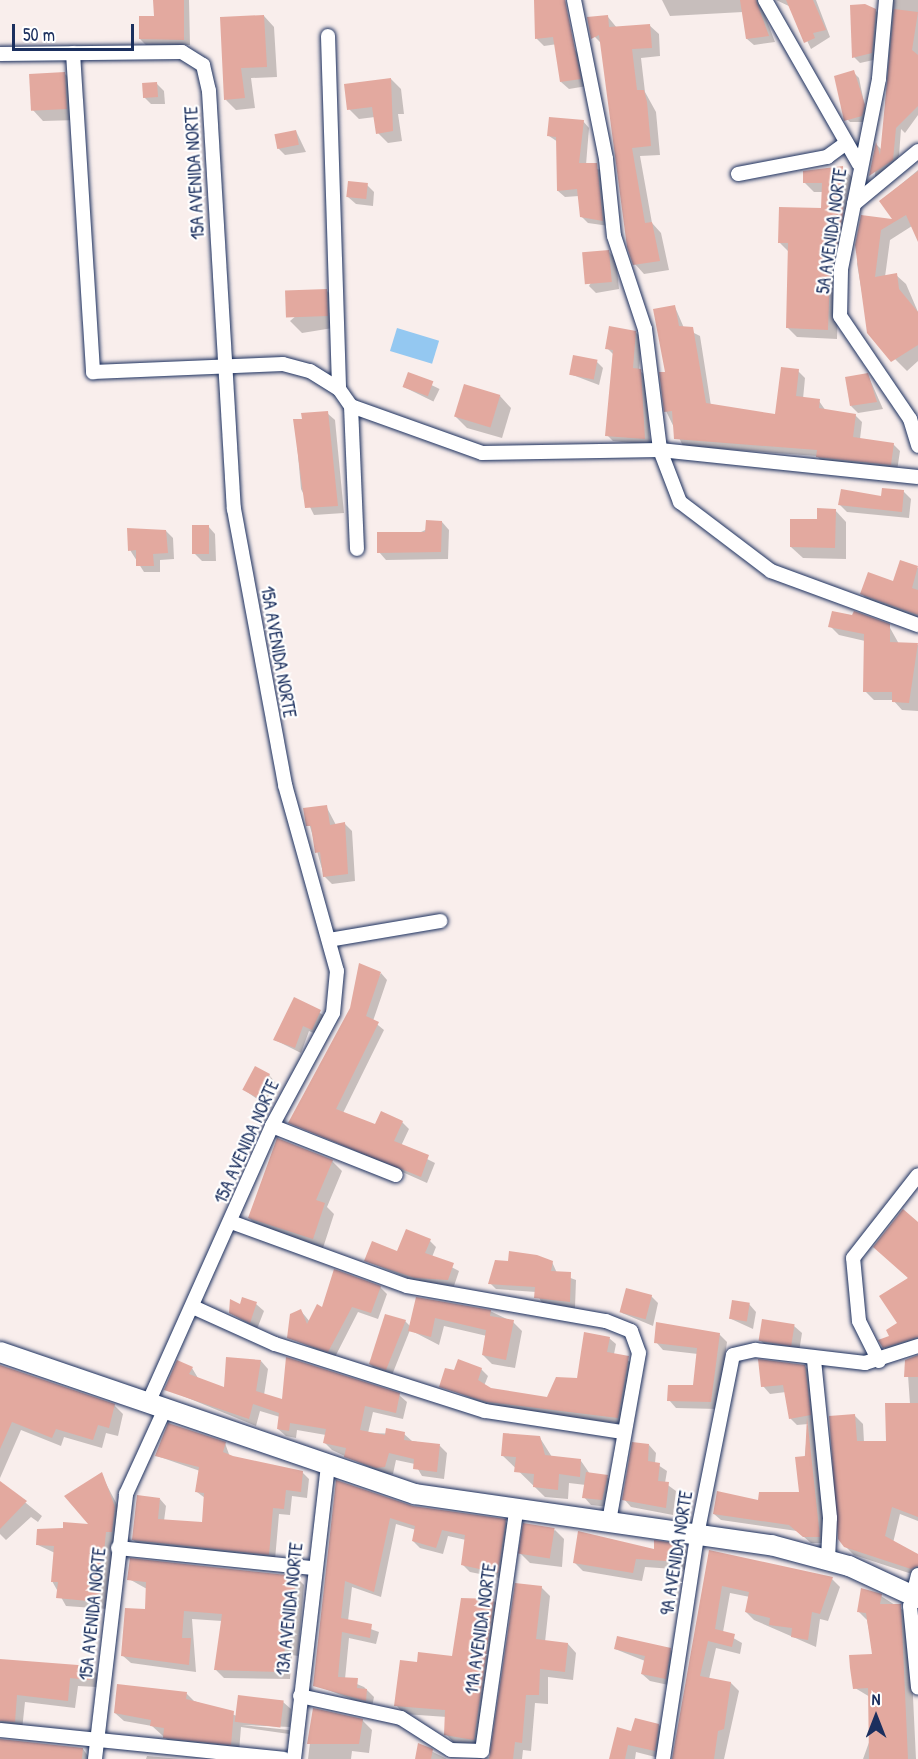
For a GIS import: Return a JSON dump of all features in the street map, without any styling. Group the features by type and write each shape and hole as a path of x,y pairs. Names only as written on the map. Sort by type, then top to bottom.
{"street":[{"path":"574,0 606,159 614,236 649,346 660,450 680,502 771,571 918,625"},
{"path":"765,0 859,164"},
{"name":"5A AVENIDA NORTE","path":"886,0 879,79 859,164 841,270 840,316 914,415 918,446"},
{"path":"328,36 339,389"},
{"name":"15A AVENIDA NORTE","path":"0,54 182,52 202,65 209,91 234,509 285,785 329,940 337,1000 272,1126 193,1307 131,1477 118,1548 95,1759"},
{"path":"73,53 93,372 225,363 283,364 310,371 339,389 351,406 357,549"},
{"path":"738,174 827,157 846,143"},
{"path":"854,204 918,151"},
{"path":"351,406 482,453 660,450 918,477"},
{"path":"329,940 440,921"},
{"path":"272,1126 396,1175"},
{"path":"879,1361 859,1321 852,1258 918,1175"},
{"path":"231,1222 407,1286 625,1327 637,1336 639,1353 622,1432 609,1521"},
{"path":"193,1307 275,1344 485,1412 622,1432"},
{"path":"828,1559 830,1518 814,1360 879,1361 918,1346"},
{"name":"9A AVENIDA NORTE","path":"663,1759 698,1530 733,1355 755,1350 814,1360"},
{"path":"0,1352 415,1494 516,1511 698,1530 828,1559 916,1589 918,1688"},
{"name":"13A AVENIDA NORTE","path":"294,1759 311,1568 327,1464"},
{"name":"11A AVENIDA NORTE","path":"300,1696 393,1716 452,1750 482,1751 516,1511"},
{"path":"118,1548 311,1568"},
{"path":"0,1730 284,1759"}],"water":[{"path":"397,328 439,341 432,364 390,351"}],"building":[{"path":"153,0 184,0 184,40 139,39 139,16 154,16"},
{"path":"534,0 565,0 581,79 560,82 553,37 535,39"},
{"path":"740,0 756,0 769,36 746,39"},
{"path":"786,0 813,0 826,30 813,33 815,38 804,43"},
{"path":"865,4 876,9 872,53 852,58 850,5"},
{"path":"894,9 918,12 912,50 918,55 918,106 896,128 893,160 869,176 876,142 880,155"},
{"path":"264,15 267,67 241,68 245,98 224,100 220,17"},
{"path":"608,15 609,27 650,24 652,48 632,49 637,90 644,90 647,102 651,146 632,148 645,223 652,222 660,261 633,265 627,247 599,35 591,39 587,17"},
{"path":"854,70 865,105 862,116 844,121 834,76"},
{"path":"65,72 67,109 31,111 29,74"},
{"path":"391,78 393,131 376,134 372,107 347,110 344,84"},
{"path":"157,82 158,97 143,98 142,83"},
{"path":"549,117 584,120 579,163 597,163 603,221 580,217 577,189 557,191 556,137 547,136"},
{"path":"296,130 299,145 277,149 274,134"},
{"path":"843,166 843,213 837,245 831,245 828,330 786,328 788,243 778,243 779,207 821,208 822,183 803,183 803,171"},
{"path":"918,171 918,242 906,215 881,230 875,277 897,273 899,289 918,312 918,345 891,362 867,333 855,245 861,215 892,219 879,201"},
{"path":"348,181 368,183 366,199 346,197"},
{"path":"609,250 612,282 585,284 582,252"},
{"path":"327,289 328,316 286,317 285,290"},
{"path":"675,305 679,326 693,327 706,403 775,414 781,367 799,369 796,396 820,399 819,408 856,414 853,437 894,443 891,465 816,457 817,450 674,439 672,411 664,412 659,372 665,372 653,309"},
{"path":"609,326 636,331 633,368 641,369 645,439 605,436 613,350 605,349"},
{"path":"573,355 598,360 594,379 569,375"},
{"path":"408,372 433,381 428,396 403,387"},
{"path":"868,373 877,402 850,406 845,377"},
{"path":"464,384 500,395 490,428 454,417"},
{"path":"328,411 338,506 305,508 293,419 302,419 301,413"},
{"path":"882,488 904,490 902,512 838,505 841,489 881,496"},
{"path":"817,508 836,509 835,548 790,547 790,519 817,519"},
{"path":"426,520 442,521 441,552 377,553 377,532 425,532"},
{"path":"192,525 209,525 209,554 192,554"},
{"path":"127,528 166,530 168,553 153,554 154,566 136,566 136,550 128,551"},
{"path":"900,560 918,566 912,588 918,590 918,615 860,594 868,572 893,581"},
{"path":"832,611 852,615 854,611 890,624 890,642 918,643 909,703 892,702 892,692 863,692 864,634 828,627"},
{"path":"327,805 330,825 345,822 348,874 323,877 320,852 315,853 311,826 306,826 303,808"},
{"path":"359,963 381,972 366,1016 379,1022 336,1109 375,1124 381,1111 403,1121 394,1141 429,1155 421,1177 288,1123 350,1008"},
{"path":"294,997 321,1010 312,1030 303,1026 295,1048 273,1040"},
{"path":"255,1066 270,1074 257,1098 242,1090"},
{"path":"277,1138 333,1160 316,1200 325,1203 313,1239 248,1218"},
{"path":"903,1209 918,1222 918,1337 883,1348 878,1340 889,1336 886,1330 897,1323 879,1296 908,1278 873,1247"},
{"path":"406,1229 431,1239 425,1253 454,1263 448,1280 415,1278 364,1261 372,1241 397,1251"},
{"path":"509,1251 537,1255 553,1261 551,1271 571,1272 570,1302 534,1298 535,1287 488,1284 495,1260 508,1261"},
{"path":"334,1269 381,1286 371,1313 352,1307 328,1352 287,1338 290,1314 301,1309 307,1324 317,1304 322,1307"},
{"path":"626,1288 652,1295 646,1319 620,1312"},
{"path":"242,1297 257,1302 250,1323 229,1313 230,1299 240,1304"},
{"path":"416,1297 491,1310 490,1316 514,1320 506,1360 482,1355 486,1330 435,1318 431,1337 408,1331"},
{"path":"732,1300 750,1303 747,1322 729,1319"},
{"path":"385,1314 406,1320 386,1370 369,1364"},
{"path":"762,1319 795,1324 791,1346 759,1341"},
{"path":"656,1322 720,1333 711,1402 667,1401 668,1385 693,1385 697,1348 654,1343"},
{"path":"584,1332 610,1337 607,1352 629,1356 618,1418 487,1402 439,1387 445,1368 454,1370 458,1359 482,1368 478,1380 491,1388 547,1397 556,1377 577,1378"},
{"path":"918,1355 918,1377 904,1377 905,1360"},
{"path":"226,1357 261,1360 256,1391 282,1399 286,1357 400,1393 396,1413 365,1406 360,1430 385,1435 386,1428 405,1432 404,1440 440,1444 437,1472 413,1469 414,1459 389,1453 385,1467 376,1468 344,1457 346,1448 323,1443 326,1429 290,1423 289,1431 277,1429 279,1413 253,1404 249,1419 164,1390 177,1360 193,1367 189,1374 224,1387"},
{"path":"758,1359 805,1365 811,1415 789,1419 783,1385 761,1387"},
{"path":"0,1365 115,1404 109,1428 98,1425 93,1440 56,1429 52,1438 12,1422 0,1449"},
{"path":"885,1403 918,1403 918,1517 892,1507 885,1536 918,1554 918,1566 911,1569 844,1547 838,1539 829,1416 855,1414 857,1441 886,1441"},
{"path":"807,1417 820,1537 803,1537 789,1525 713,1514 717,1491 758,1500 759,1492 799,1492 795,1457 805,1456"},
{"path":"168,1423 226,1442 223,1452 233,1456 303,1471 301,1492 286,1490 284,1509 273,1508 269,1555 132,1540 137,1495 160,1498 158,1519 202,1522 204,1493 195,1492 199,1467 155,1456"},
{"path":"503,1433 540,1436 545,1455 581,1459 580,1477 559,1474 558,1490 533,1487 534,1474 514,1472 516,1457 501,1456"},
{"path":"632,1442 649,1444 648,1461 660,1463 658,1481 669,1482 666,1508 622,1500"},
{"path":"102,1472 115,1507 112,1532 106,1532 99,1602 56,1598 58,1582 51,1582 54,1546 36,1545 37,1529 63,1528 63,1522 88,1524 64,1496"},
{"path":"586,1472 608,1475 602,1500 582,1498"},
{"path":"336,1480 413,1506 506,1519 498,1573 461,1565 465,1535 442,1530 436,1548 412,1541 415,1526 390,1518 374,1592 345,1581 341,1618 372,1624 370,1638 342,1632 338,1677 358,1678 357,1688 367,1689 366,1701 313,1686"},
{"path":"0,1481 27,1501 0,1529"},
{"path":"523,1523 555,1528 550,1559 518,1554"},
{"path":"578,1531 654,1549 654,1540 681,1544 680,1562 636,1559 633,1573 573,1563"},
{"path":"709,1550 833,1577 820,1614 812,1612 808,1640 791,1637 792,1628 769,1625 770,1618 745,1612 749,1592 722,1586 715,1629 735,1634 732,1647 708,1641 700,1676 731,1682 724,1729 718,1731 714,1759 672,1759"},
{"path":"130,1558 296,1576 290,1648 285,1648 282,1672 214,1670 222,1614 184,1611 182,1638 191,1638 189,1665 121,1656 125,1608 145,1609 146,1582 127,1580"},
{"path":"515,1583 542,1586 536,1639 568,1643 565,1672 540,1669 539,1695 526,1695 522,1743 515,1742 513,1759 489,1759"},
{"path":"861,1588 882,1594 880,1604 901,1604 908,1759 869,1759 868,1688 853,1689 849,1655 872,1654 866,1613 857,1612"},
{"path":"461,1598 494,1599 474,1740 444,1735 445,1710 394,1706 400,1660 417,1662 418,1652 452,1656"},
{"path":"617,1636 671,1648 666,1679 641,1674 645,1656 614,1649"},
{"path":"0,1659 91,1666 90,1680 70,1678 68,1701 17,1695 15,1722 0,1721"},
{"path":"117,1684 187,1692 186,1699 234,1711 231,1745 163,1738 164,1728 150,1726 151,1720 114,1713"},
{"path":"238,1695 284,1701 280,1727 235,1722"},
{"path":"313,1708 363,1719 359,1744 307,1744"},
{"path":"635,1718 659,1724 655,1751 628,1745 625,1759 609,1759 617,1727 631,1731"},
{"path":"0,1739 83,1748 82,1759 0,1759"},
{"path":"418,1743 433,1749 431,1759 415,1759"}]}
